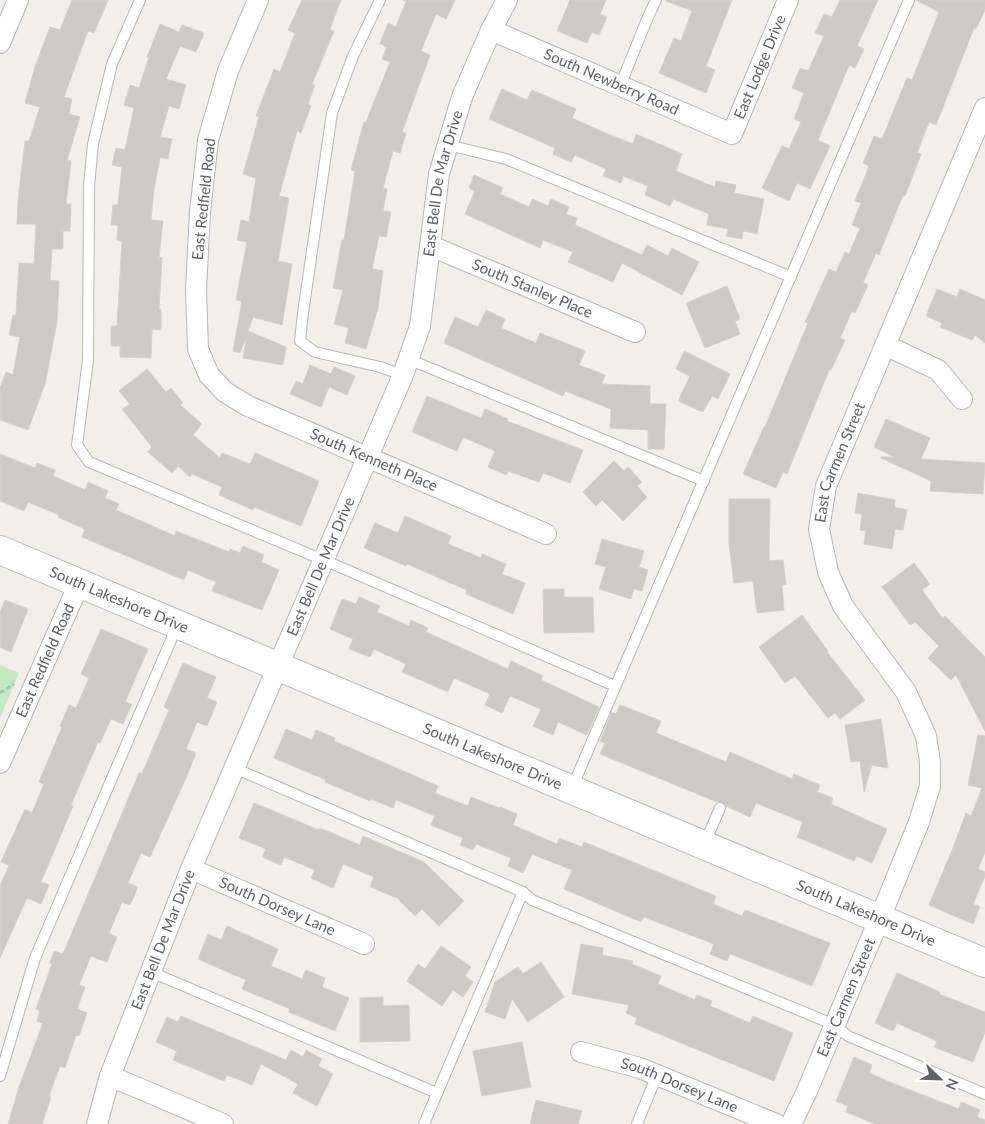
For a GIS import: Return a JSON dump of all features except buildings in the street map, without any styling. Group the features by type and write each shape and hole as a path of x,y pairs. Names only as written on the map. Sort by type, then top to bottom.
{"street":[{"path":"0,42 18,0"},
{"name":"East Redfield Road","path":"209,375 198,350 196,290 200,212 208,140 228,71 258,0"},
{"name":"East Bell De Mar Drive","path":"97,1124 110,1076 191,869 406,367 420,326 439,174 462,97 491,30 507,0"},
{"name":"East Lodge Drive","path":"732,134 788,0"},
{"name":"South Newberry Road","path":"491,30 732,134"},
{"name":"East Carmen Street","path":"791,1124 880,920 919,822 930,786 930,762 926,736 906,692 843,606 828,572 819,529 826,486 885,345 981,129 985,108"},
{"name":"South Stanley Place","path":"431,246 635,332"},
{"path":"885,345 938,370 962,399"},
{"name":"South Kenneth Place","path":"209,375 226,392 248,406 546,534"},
{"name":"South Lakeshore Drive","path":"0,550 985,963"},
{"name":"East Redfield Road","path":"0,763 79,584"},
{"name":"South Dorsey Lane","path":"191,869 364,944"},
{"name":"South Dorsey Lane","path":"581,1052 640,1068 776,1124"},
{"path":"110,1076 223,1124"}],"lane":[{"path":"140,0 112,64 92,144 88,360 77,445 89,462 616,686"},
{"path":"380,0 353,56 332,113 302,313 300,341 315,352 380,367 406,367 704,481"},
{"path":"620,86 656,0"},
{"path":"572,790 909,0"},
{"path":"448,145 506,158 790,277"},
{"path":"0,1076 35,958 178,625"},
{"path":"234,768 523,892 532,900 835,1025 848,1036 985,1094"},
{"path":"704,846 720,808"},
{"path":"428,1123 438,1094 523,892"},
{"path":"151,972 438,1094"},
{"path":"637,1124 657,1075"}],"path":[{"path":"0,693 18,682"}],"green space":[{"path":"0,665 19,673 0,718"}]}
